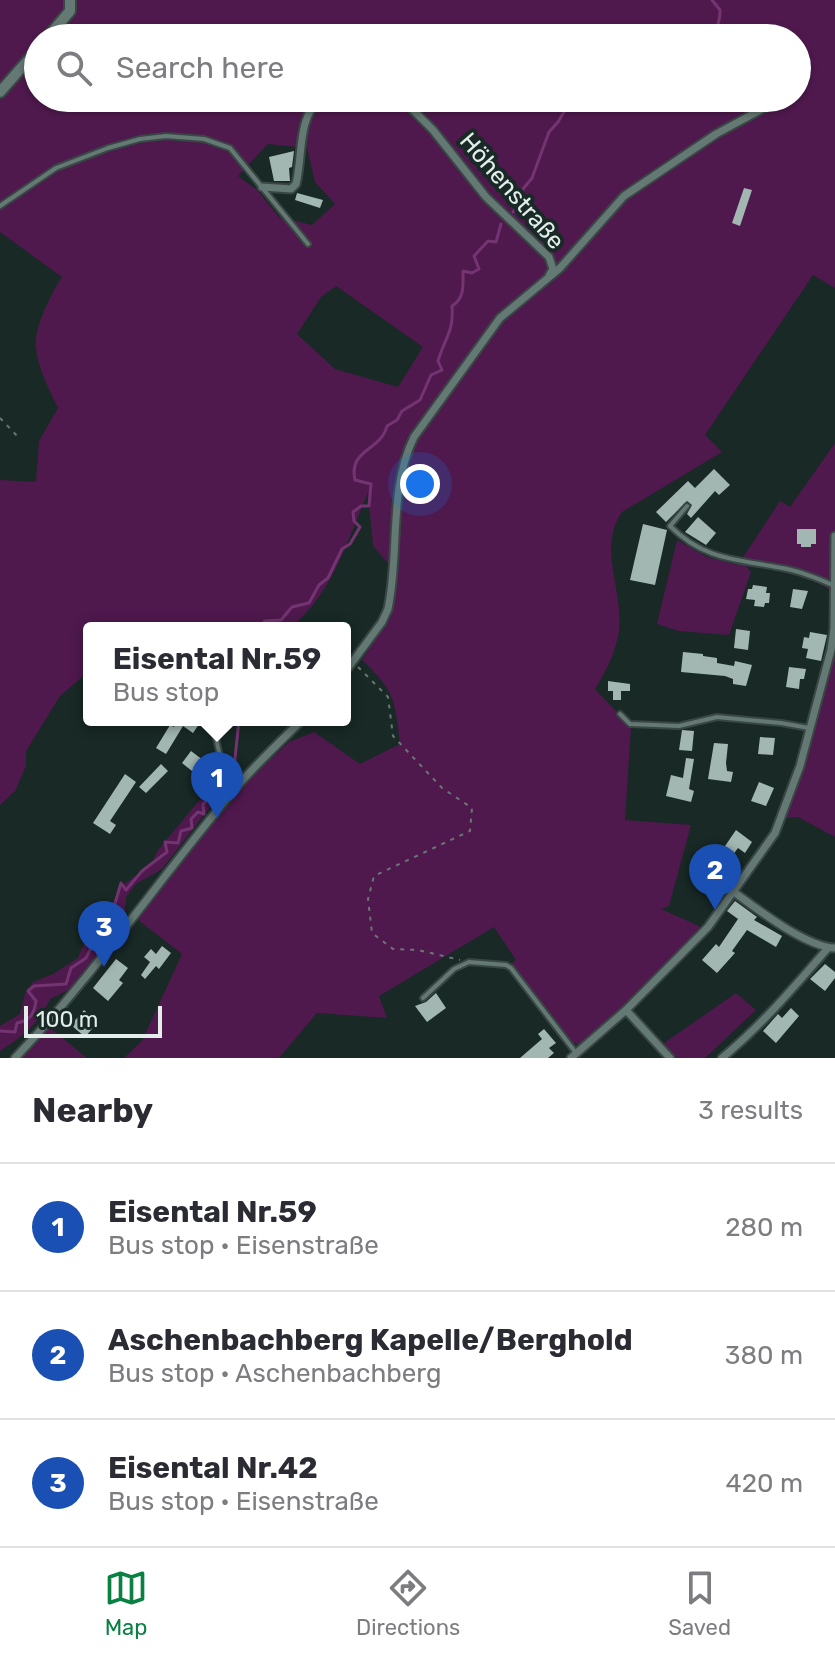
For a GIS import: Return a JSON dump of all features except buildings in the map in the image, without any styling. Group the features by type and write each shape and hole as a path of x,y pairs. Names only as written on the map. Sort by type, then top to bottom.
{"street":[{"path":"59,24 70,11 70,0"},
{"path":"0,92 24,65"},
{"path":"262,187 291,189 296,184 305,126 310,112"},
{"name":"Höhenstraße","path":"415,112 486,197 549,257 553,269 548,278"},
{"path":"351,664 388,609 403,466 414,437 491,329 548,278 624,196 716,134 757,112"},
{"path":"574,1056 626,1010 708,927 765,848 782,817 800,766 831,650 835,536"},
{"path":"15,1058 99,964 231,784 295,726"},
{"path":"722,1058 793,991 831,948 773,920 734,892"},
{"path":"626,1010 670,1058"}],"lane":[{"path":"0,206 56,168 108,148 166,136 204,139 230,148 308,244"},
{"path":"687,506 670,526 699,548 734,561 794,570 835,586"},
{"path":"620,714 630,724 679,726 717,717 809,728"},
{"path":"213,726 221,761 231,784"},
{"path":"423,998 454,969 469,962 506,965 574,1056"}],"path":[{"path":"0,418 18,437"},
{"path":"353,662 388,697 393,736 442,788 472,808 470,831 374,876 368,899 372,933 393,949 418,950 469,962"}],"shaded area":[{"path":"0,0 835,0 835,288 813,275 705,435 722,452 622,512 612,540 619,631 610,661 595,689 631,727 625,820 691,825 669,906 661,909 699,926 699,933 579,1045 573,1043 511,964 516,960 494,927 379,996 387,1018 317,1013 279,1058 124,1058 142,1041 182,954 137,919 233,794 289,742 314,732 360,764 400,744 392,697 362,660 387,618 395,571 373,546 368,492 328,583 297,622 83,622 83,676 60,696 26,751 26,766 15,791 0,805 0,480 36,482 39,441 58,408 41,371 37,356 37,331 62,277 0,232","holes":["268,144 307,148 315,182 335,204 312,225 279,217 257,190 238,176","336,286 423,347 398,387 335,369 297,334 321,297"]},
{"path":"835,443 835,593 793,574 746,566 751,572 729,635 679,631 657,624 677,540 707,557 738,565 780,501 790,507"},
{"path":"835,648 835,837 798,817 786,818"},
{"path":"221,784 224,789 162,869 136,884 126,897 125,912 87,970 72,988 50,999 30,1029 0,1051 0,1026 20,1014 25,994 33,982 78,958 90,928 108,913 120,887 151,865 158,850 202,797"},
{"path":"736,993 756,1010 705,1058 676,1058 664,1043"},
{"path":"50,1028 87,1058 18,1058"}],"waterway":[{"path":"712,0 720,10 718,24"},
{"path":"513,212 520,204 523,189 532,178 549,132 564,112"},
{"path":"264,622 281,620 292,607 309,603 319,585 328,578 342,549 350,544 360,527 354,521 353,512 361,506 369,506 371,484 355,480 356,462 402,411 420,400 431,375 442,370 438,361 450,328 452,306 461,295 463,271 472,273 479,269 474,256 488,241 496,242 501,224"},
{"path":"0,1031 15,1032 17,1023 31,1016 36,1001 28,991 34,986 66,984 71,968 86,958 99,932 107,931 121,883 126,890 142,871 167,852 165,842 178,843 181,831 192,828 191,819 198,812 204,814 203,804 233,778 238,726"}],"place":[{"name":"Eisental Nr.59","path":"217,818"},
{"name":"Aschenbachberg Kapelle/Berghold","path":"715,910"},
{"name":"Eisental Nr.42","path":"104,967"}]}
